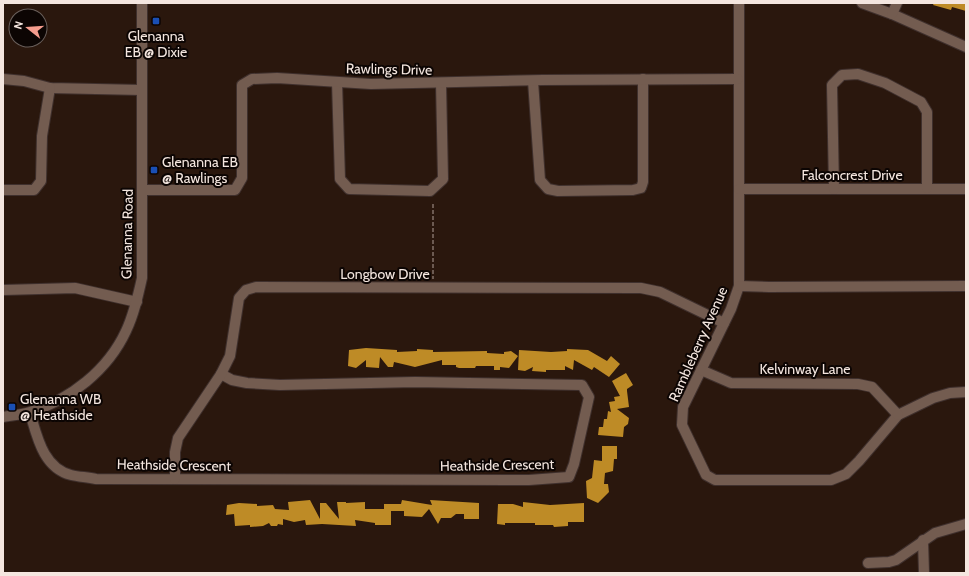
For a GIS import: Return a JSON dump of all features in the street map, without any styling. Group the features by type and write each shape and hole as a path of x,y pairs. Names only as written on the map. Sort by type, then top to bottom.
{"street":[{"name":"Glenanna Road","path":"3,417 30,413 67,397 87,382 113,352 126,332 137,302 142,278 142,3"},
{"name":"Rambleberry Avenue","path":"739,3 739,286 732,309 683,407 682,425 706,475 715,480 831,480 846,474 898,415 933,398 950,393 966,392"},
{"path":"862,3 892,14 966,47"},
{"path":"892,14 897,3"},
{"path":"834,189 832,85 842,75 858,74 885,83 921,102 927,112 928,188"},
{"name":"Rawlings Drive","path":"142,190 235,190 242,178 242,85 252,79 271,78 371,84 643,79 738,79"},
{"path":"3,79 24,81 50,88 142,90"},
{"path":"533,81 540,180 548,189 558,191 633,190 641,188 643,182 643,79"},
{"path":"337,82 340,179 349,189 430,191 443,179 441,83"},
{"path":"3,190 34,190 41,181 42,136 50,88"},
{"name":"Falconcrest Drive","path":"739,189 966,189"},
{"name":"Rambleberry Avenue","path":"739,286 966,286"},
{"path":"3,290 75,288 137,302"},
{"name":"Longbow Drive","path":"175,479 175,452 178,438 221,374 230,356 239,298 246,290 256,288 641,288 660,292 724,323"},
{"name":"Kelvinway Lane","path":"701,370 731,383 865,385 872,387 881,395 898,415"},
{"name":"Heathside Crescent","path":"30,413 41,449 48,461 62,472 71,475 96,478 175,479 529,480 569,477 574,464 589,397 582,385 415,382 280,385 247,383 234,380 221,374"},
{"path":"868,563 889,562 896,560 923,540 953,526 966,524"},
{"path":"923,540 924,573"}],"path":[{"path":"433,204 433,279"}],"building":[{"path":"934,3 966,3 966,11 952,7 951,10 933,5"},
{"path":"366,348 397,350 397,352 417,351 417,349 433,350 433,352 487,351 487,353 504,354 504,352 511,351 518,356 509,368 500,367 500,370 494,370 494,366 459,368 456,367 456,365 442,365 442,360 415,367 394,362 393,367 388,367 380,357 379,368 366,367 366,360 356,368 348,366 349,350"},
{"path":"567,349 588,350 607,361 611,356 620,364 609,377 594,367 592,370 574,360 573,370 565,366 565,370 546,370 546,372 532,371 533,367 525,371 518,370 519,350 551,352 567,351"},
{"path":"626,373 633,385 627,389 629,407 617,409 629,418 628,424 624,427 623,437 598,435 599,427 603,427 604,419 607,419 608,411 611,412 609,402 615,401 614,397 620,396 612,381"},
{"path":"602,446 617,446 617,459 614,459 613,471 605,473 604,484 608,484 609,492 598,503 587,498 586,481 592,478 594,460 602,461"},
{"path":"310,500 320,519 320,503 326,503 339,519 337,502 365,502 365,509 384,509 384,504 401,504 402,500 432,505 430,500 479,503 479,519 464,519 464,514 456,514 451,518 441,518 438,524 429,509 422,517 404,516 404,511 391,511 391,525 375,525 375,523 355,520 356,526 322,524 306,525 305,520 294,522 283,519 283,525 278,524 277,526 271,526 269,523 263,526 250,527 250,525 235,526 234,514 226,515 227,505 239,503 257,504 257,506 273,505 275,509 289,510 288,502"},
{"path":"523,502 550,505 584,503 584,522 568,522 568,526 554,527 553,525 535,525 535,523 505,523 505,525 497,524 498,504 513,504 523,507"}],"place":[{"name":"Glenanna EB @ Dixie","path":"156,21"},
{"name":"Glenanna EB @ Rawlings","path":"154,170"},
{"name":"Glenanna WB @ Heathside","path":"12,407"}]}
